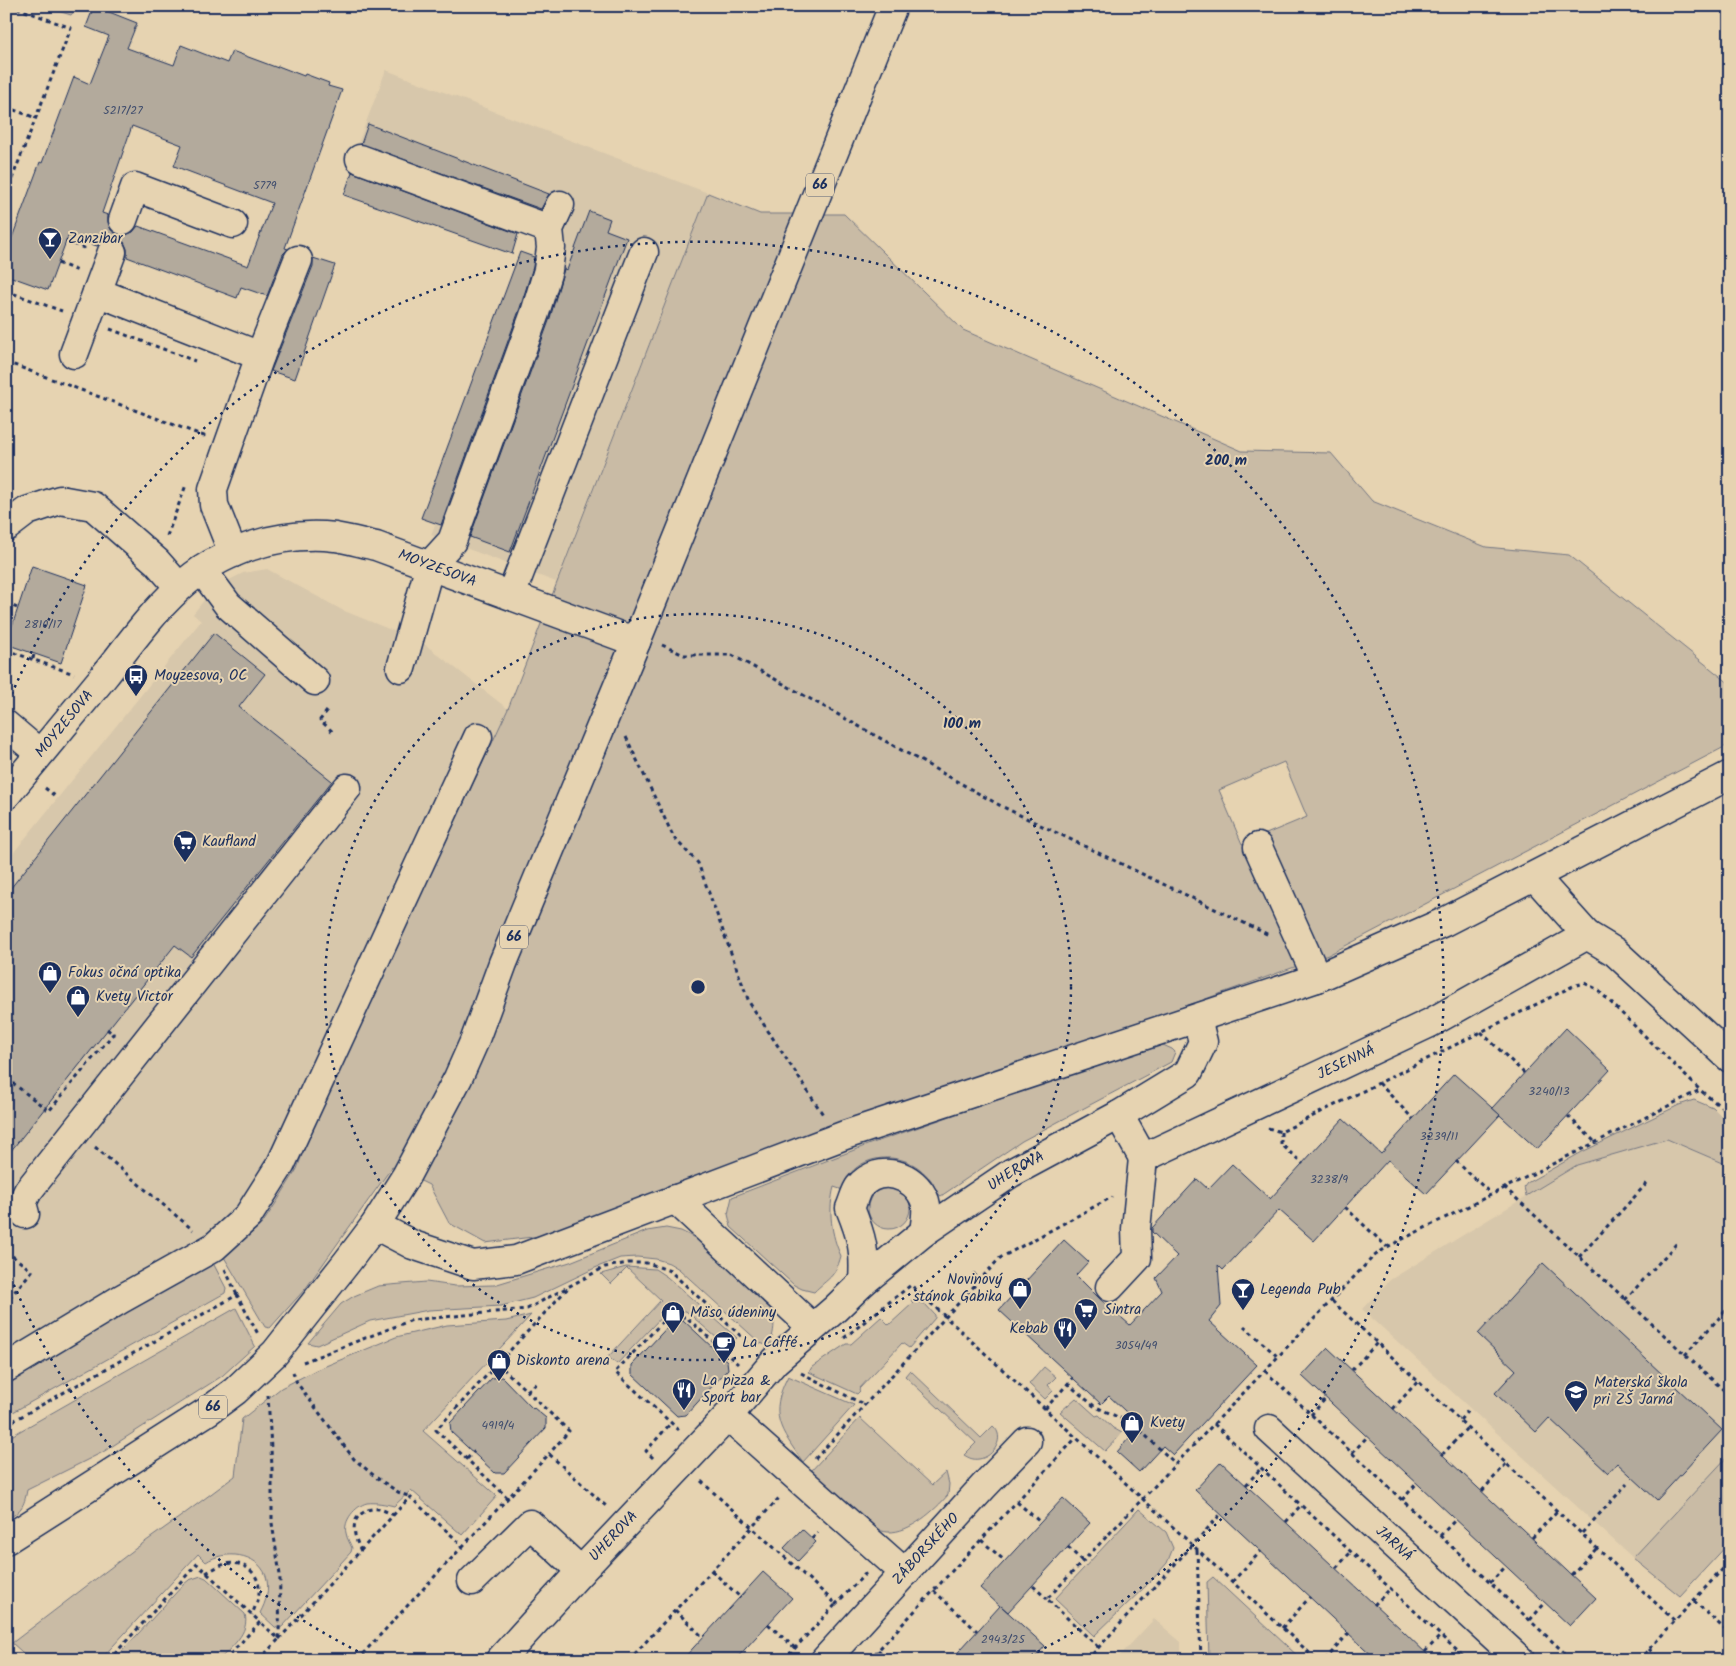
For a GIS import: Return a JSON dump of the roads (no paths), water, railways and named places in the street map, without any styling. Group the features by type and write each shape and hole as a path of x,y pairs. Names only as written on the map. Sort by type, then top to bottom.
{"street":[{"name":"66","path":"6,1540 208,1411 235,1391 275,1353 375,1225 418,1154 458,1078 474,1042 503,963 611,705 892,6"},
{"path":"360,159 549,229"},
{"path":"123,220 135,187 233,224"},
{"path":"401,668 430,565 452,541 536,313 548,270 551,248 549,229 560,204"},
{"path":"74,354 112,252"},
{"path":"511,595 644,252"},
{"path":"234,553 214,505 213,489 260,356 298,260"},
{"path":"97,292 260,356"},
{"path":"6,527 27,511 60,500 93,506 157,562 179,587"},
{"name":"MOYZESOVA","path":"6,795 134,637 179,587 202,570 234,553 265,542 291,538 335,537 376,546 636,642"},
{"path":"202,570 228,605 315,682"},
{"path":"6,725 39,753"},
{"path":"6,1368 121,1299 214,1247 248,1216 281,1164 478,737"},
{"path":"375,1225 413,1245 472,1265 516,1260 838,1138 1317,978 1444,922 1724,781"},
{"path":"25,1214 22,1203 28,1191 347,788"},
{"path":"1258,847 1317,978"},
{"path":"1535,877 1587,935 1615,952 1730,1058"},
{"name":"JESENNÁ","path":"1142,1170 1430,1023 1587,935"},
{"name":"UHEROVA","path":"500,1660 581,1571 728,1416 775,1361 862,1282 924,1232 1011,1172 1119,1115 1188,1073 1203,1042 1197,1019"},
{"path":"1110,1287 1137,1258 1136,1229 1142,1170 1119,1115"},
{"path":"862,1282 864,1258 862,1237 850,1208 858,1187 875,1175 892,1173 910,1180 925,1201 924,1232"},
{"path":"675,1199 812,1327"},
{"path":"728,1416 905,1573"},
{"name":"JARNÁ","path":"1269,1429 1520,1660"},
{"name":"ZÁBORSKÉHO","path":"826,1660 1027,1441"},
{"path":"472,1581 530,1524 581,1571"}],"place":[{"name":"Zanzibar","path":"50,260"},
{"name":"Moyzesova, OC","path":"136,697"},
{"name":"Kaufland","path":"185,863"},
{"name":"Fokus očná optika","path":"50,994"},
{"name":"Kvety Victor","path":"78,1018"},
{"name":"Novinový stánok Gabika","path":"1020,1310"},
{"name":"Legenda Pub","path":"1243,1311"},
{"name":"Sintra","path":"1086,1331"},
{"name":"Mäso údeniny","path":"673,1334"},
{"name":"Kebab","path":"1065,1350"},
{"name":"La Caffé","path":"724,1364"},
{"name":"Diskonto arena","path":"499,1382"},
{"name":"La pizza & Sport bar","path":"684,1411"},
{"name":"Materská škola pri ZŠ Jarná","path":"1576,1413"},
{"name":"Kvety","path":"1132,1444"}]}
